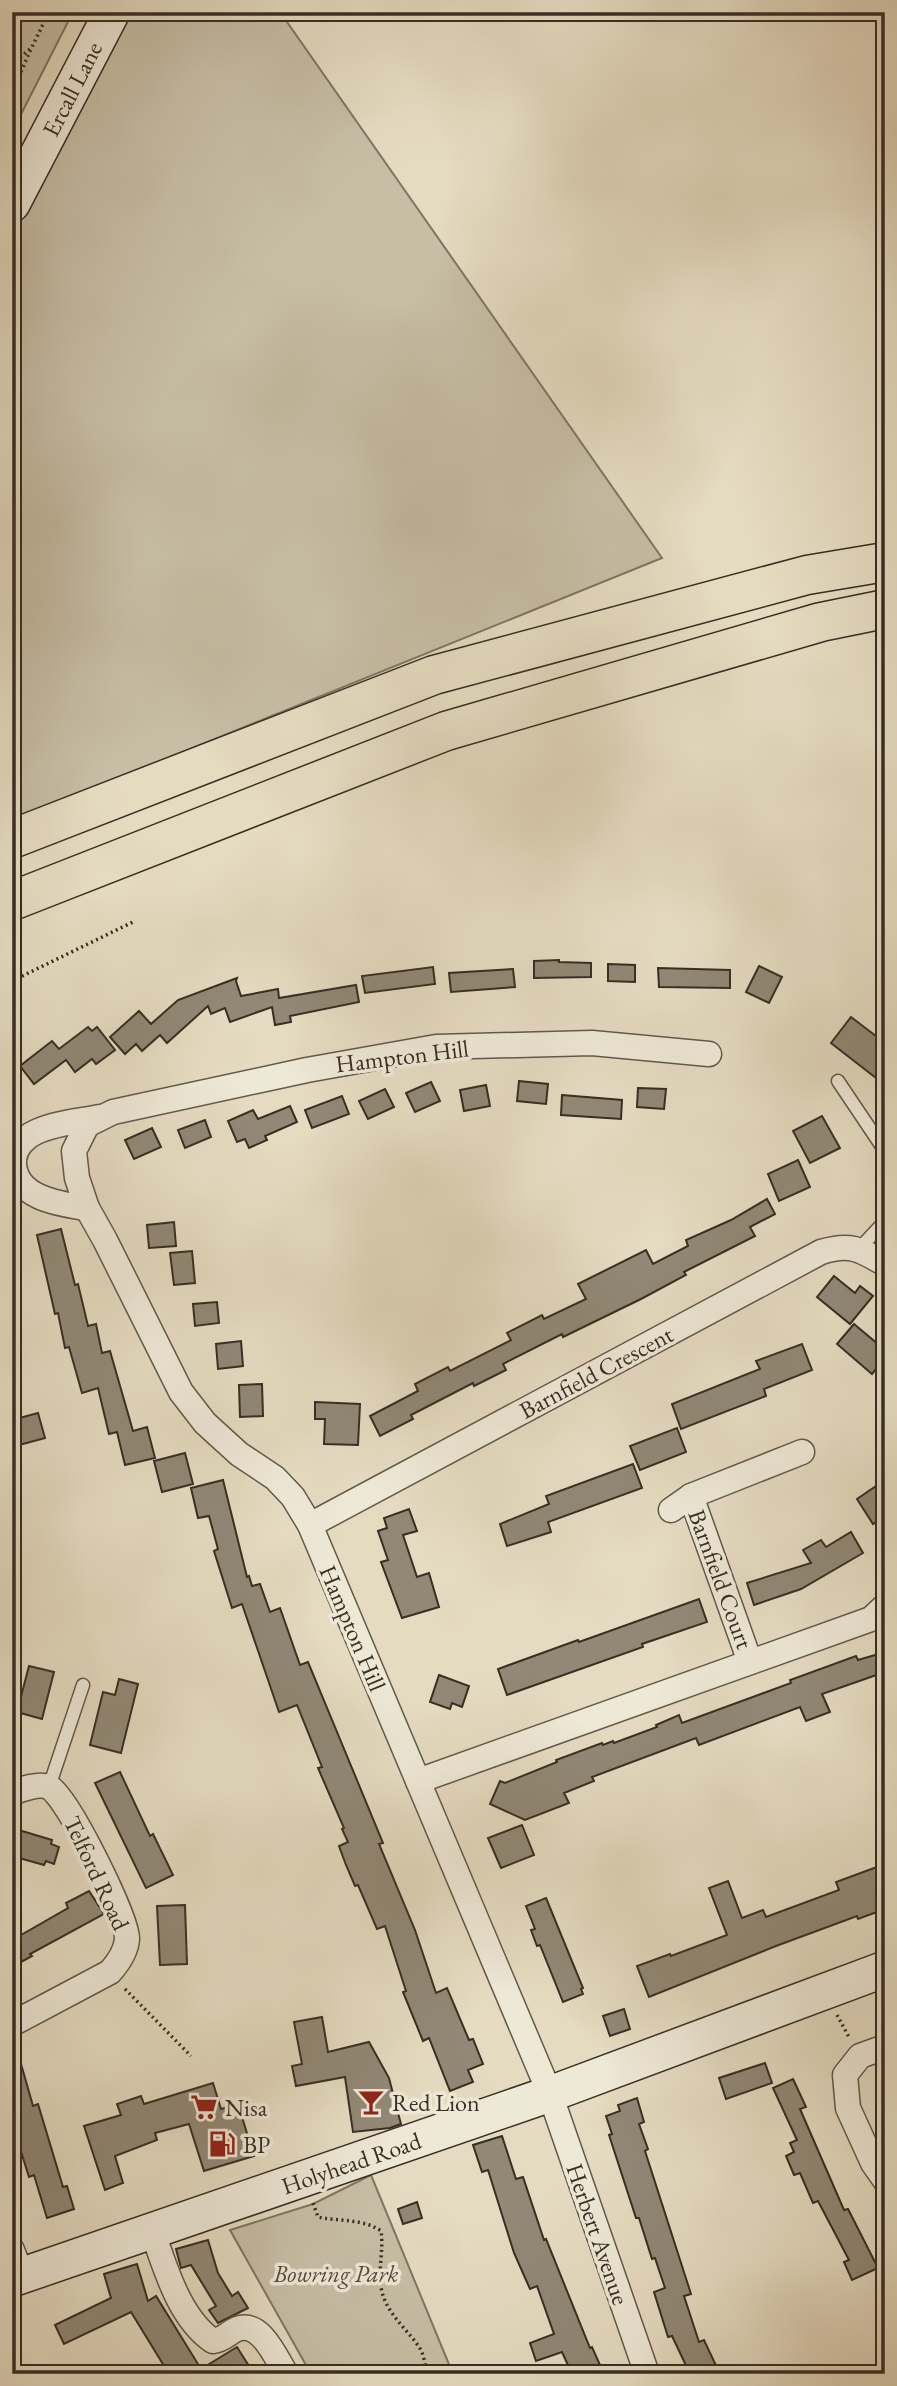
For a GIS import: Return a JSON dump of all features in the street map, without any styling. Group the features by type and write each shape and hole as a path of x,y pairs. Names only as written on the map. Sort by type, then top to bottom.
{"highway":[{"path":"12,839 434,675 807,575 885,562"},
{"path":"12,901 446,731 821,622 885,609"}],"main road":[{"name":"Ercall Lane","path":"12,204 112,12"},
{"name":"Holyhead Road","path":"16,2269 152,2230 550,2094 885,1969"}],"street":[{"name":"Hampton Hill","path":"87,1208 61,1205 27,1191 14,1170 14,1156 19,1144 38,1130 113,1112 307,1070 436,1047 592,1043 709,1054"},
{"name":"Hampton Hill","path":"100,1117 87,1125 74,1151 77,1178 87,1208 181,1392 205,1423 222,1439 275,1478 293,1497 310,1525 550,2094"},
{"name":"Barnfield Crescent","path":"310,1525 821,1252 839,1247 859,1248"},
{"path":"859,1248 885,1264"},
{"name":"Barnfield Court","path":"750,1662 681,1503 802,1452"},
{"path":"418,1781 871,1619 885,1606"},
{"name":"Telford Road","path":"12,1793 37,1786 49,1787 63,1799 87,1842 124,1921 127,1938 124,1951 110,1972"},
{"path":"12,2024 110,1972"},
{"path":"885,2047 860,2056 845,2075 848,2108 873,2163 885,2180"},
{"name":"Herbert Avenue","path":"550,2094 647,2374"},
{"path":"152,2230 175,2295 205,2336 212,2342 219,2341 236,2330 246,2327 253,2329 261,2335 286,2374"}],"lane":[{"path":"838,1081 885,1151"},
{"path":"859,1248 885,1221"},
{"path":"49,1787 83,1685"}],"path":[{"path":"12,92 49,12"},
{"path":"12,65 32,47"},
{"path":"12,981 132,922"},
{"path":"110,1972 191,2056"},
{"path":"824,1991 860,2056"},
{"path":"303,2178 318,2217 355,2221 372,2225 382,2231 382,2294 390,2310 421,2349 427,2374"}],"green space":[{"path":"12,12 73,12 12,132"},
{"path":"117,12 280,12 662,558 12,821 12,229"},
{"name":"Bowring Park","path":"371,2175 453,2374 311,2374 230,2230 313,2204"}],"building":[{"path":"534,961 591,963 591,977 534,978"},
{"path":"608,964 635,965 635,982 608,981"},
{"path":"759,966 782,977 769,1003 746,992"},
{"path":"433,967 435,984 365,993 362,976"},
{"path":"658,968 730,970 730,988 659,987"},
{"path":"513,969 515,987 451,992 449,973"},
{"path":"237,978 241,996 278,989 279,998 356,985 359,1002 290,1016 291,1022 275,1025 272,1007 230,1022 225,1008 211,1014 208,1006 167,1043 160,1035 142,1051 136,1044 125,1054 110,1037 139,1011 151,1024 178,1000"},
{"path":"851,1017 885,1043 885,1085 831,1043"},
{"path":"88,1027 92,1031 97,1027 115,1050 96,1064 92,1059 75,1072 66,1060 34,1084 20,1066 52,1041 59,1049"},
{"path":"519,1081 548,1084 546,1104 517,1101"},
{"path":"431,1082 440,1101 415,1112 406,1093"},
{"path":"486,1085 490,1106 464,1111 460,1090"},
{"path":"638,1088 666,1089 664,1109 637,1107"},
{"path":"385,1089 394,1107 368,1119 359,1101"},
{"path":"562,1095 622,1100 621,1119 561,1115"},
{"path":"342,1096 349,1114 312,1128 305,1110"},
{"path":"290,1106 297,1122 265,1136 267,1140 249,1148 245,1139 237,1142 228,1121 253,1110 258,1119"},
{"path":"822,1116 840,1148 810,1163 793,1131"},
{"path":"205,1120 211,1137 185,1148 178,1130"},
{"path":"152,1128 161,1147 134,1159 125,1140"},
{"path":"798,1160 810,1187 779,1201 768,1174"},
{"path":"767,1199 775,1214 750,1227 755,1236 684,1272 686,1275 641,1299 503,1364 506,1370 474,1386 473,1383 411,1415 413,1419 380,1436 370,1416 418,1391 415,1384 448,1367 450,1371 511,1340 507,1333 542,1315 544,1319 586,1299 578,1284 646,1250 653,1264 688,1246 686,1240 731,1220"},
{"path":"174,1222 176,1246 149,1248 147,1225"},
{"path":"61,1229 88,1326 96,1324 102,1353 110,1351 133,1431 147,1427 155,1458 125,1465 117,1432 109,1434 98,1388 82,1393 69,1347 65,1348 58,1313 55,1314 37,1235"},
{"path":"192,1251 195,1283 174,1285 170,1253"},
{"path":"834,1276 855,1293 860,1286 873,1296 850,1324 817,1297"},
{"path":"217,1302 219,1323 195,1326 193,1304"},
{"path":"854,1324 885,1350 885,1358 872,1374 837,1344"},
{"path":"241,1341 243,1366 218,1369 216,1344"},
{"path":"802,1344 812,1370 764,1389 766,1396 681,1429 672,1404 760,1369 756,1361"},
{"path":"262,1384 263,1416 240,1417 239,1385"},
{"path":"315,1402 360,1404 358,1445 324,1444 325,1419 315,1419"},
{"path":"38,1413 45,1438 12,1447 12,1420"},
{"path":"677,1428 686,1452 640,1470 630,1446"},
{"path":"185,1453 193,1484 162,1492 154,1461"},
{"path":"633,1464 642,1488 548,1522 551,1532 507,1546 500,1524 549,1504 546,1496"},
{"path":"223,1480 247,1577 249,1576 252,1586 260,1584 270,1612 280,1608 300,1665 308,1662 383,1843 379,1844 415,1930 436,1993 447,1988 469,2040 473,2039 483,2064 468,2070 473,2082 450,2091 429,2038 423,2041 403,1992 406,1991 385,1926 377,1929 346,1865 339,1846 348,1842 342,1829 344,1828 318,1768 322,1767 297,1705 279,1712 242,1604 232,1608 214,1551 218,1549 209,1516 198,1518 191,1488"},
{"path":"885,1480 885,1516 873,1524 857,1499"},
{"path":"409,1509 417,1531 403,1535 417,1577 429,1573 439,1607 402,1618 381,1562 388,1560 378,1531 387,1528 384,1518"},
{"path":"851,1532 863,1553 801,1589 754,1605 747,1583 811,1563 803,1550 821,1540 826,1547"},
{"path":"699,1599 707,1622 507,1695 498,1669"},
{"path":"885,1652 885,1672 822,1694 830,1712 806,1721 800,1707 699,1745 696,1738 592,1777 594,1781 564,1793 569,1803 525,1820 490,1804 500,1781 505,1783 602,1743 614,1743 657,1727 656,1725 679,1715 682,1723 856,1656 858,1660"},
{"path":"29,1666 54,1672 42,1719 17,1712"},
{"path":"439,1675 469,1686 462,1707 452,1703 450,1709 430,1702"},
{"path":"119,1679 138,1684 121,1753 90,1745 103,1692 115,1695"},
{"path":"120,1772 150,1836 153,1834 173,1875 146,1888 95,1783"},
{"path":"522,1825 534,1855 501,1868 488,1838"},
{"path":"12,1828 52,1840 51,1844 59,1847 54,1864 46,1861 44,1865 12,1856"},
{"path":"885,1864 885,1909 858,1919 857,1916 776,1946 649,1997 637,1966 727,1935 709,1888 728,1881 742,1918 763,1910 766,1917 839,1890 836,1882"},
{"path":"89,1891 104,1914 30,1954 32,1956 12,1967 12,1919 21,1935 68,1908 66,1903"},
{"path":"546,1898 583,1988 583,1994 563,2002 540,1945 537,1946 531,1930 535,1929 526,1906"},
{"path":"185,1905 187,1964 160,1965 157,1906"},
{"path":"624,2009 630,2029 610,2036 603,2016"},
{"path":"322,2017 328,2052 369,2042 389,2078 401,2124 390,2128 353,2132 345,2077 296,2086 292,2066 302,2064 294,2022"},
{"path":"17,2050 33,2106 38,2104 63,2187 67,2186 74,2209 47,2218 34,2175 29,2177 12,2123 12,2051"},
{"path":"765,2063 772,2083 726,2099 719,2078"},
{"path":"793,2079 806,2107 800,2109 844,2210 848,2209 878,2268 852,2280 844,2262 849,2260 818,2201 813,2203 800,2173 794,2175 786,2156 794,2152 790,2143 797,2140 773,2088"},
{"path":"213,2083 221,2109 238,2104 254,2156 204,2171 189,2124 155,2133 157,2140 115,2156 123,2183 105,2190 84,2126 121,2115 117,2104 141,2096 144,2104"},
{"path":"637,2098 644,2122 639,2124 648,2149 645,2151 691,2294 684,2296 699,2342 704,2340 720,2374 690,2374 672,2336 668,2337 654,2292 665,2288 639,2218 636,2218 609,2135 612,2134 606,2116 620,2111 618,2105"},
{"path":"502,2136 516,2179 523,2177 544,2240 546,2239 590,2348 592,2347 604,2374 572,2374 562,2352 536,2361 530,2343 554,2334 537,2286 530,2289 514,2253 488,2170 482,2172 473,2145"},
{"path":"417,2202 422,2218 403,2224 398,2209"},
{"path":"208,2240 218,2273 232,2296 238,2292 248,2308 218,2323 209,2310 216,2306 191,2265 181,2268 176,2249"},
{"path":"137,2264 148,2301 156,2296 201,2369 237,2347 254,2374 169,2374 131,2312 64,2344 55,2325 111,2298 104,2274"}],"place":[{"name":"Red Lion","path":"371,2102"},
{"name":"Nisa","path":"204,2107"},
{"name":"BP","path":"222,2144"}]}
